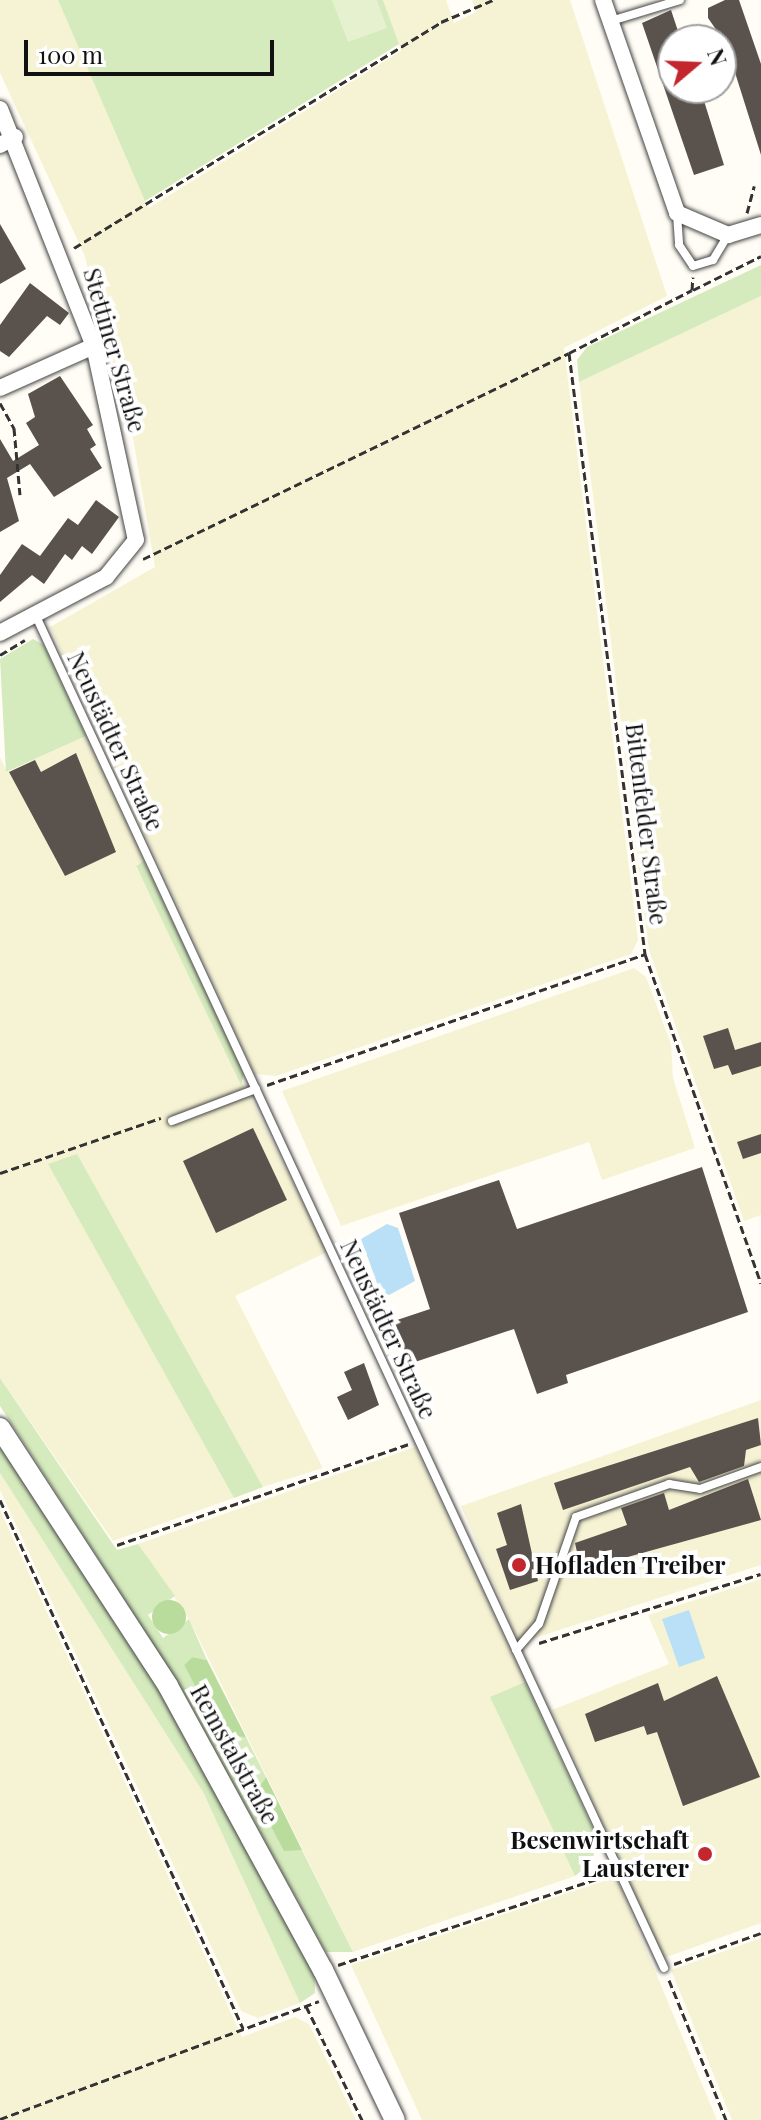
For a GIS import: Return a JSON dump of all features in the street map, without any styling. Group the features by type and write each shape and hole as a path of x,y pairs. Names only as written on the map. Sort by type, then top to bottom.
{"street":[{"path":"603,0 677,213 728,235 756,227"},
{"name":"Stettiner Straße","path":"0,109 7,141 62,254 94,346 135,523 122,564"},
{"path":"0,388 94,346"},
{"path":"0,633 122,564"},
{"name":"Remstalstraße","path":"0,1428 168,1686 323,1970 395,2120"}],"lane":[{"path":"611,21 680,0"},
{"path":"677,213 679,245 693,266 713,260 728,235"},
{"name":"Neustädter Straße","path":"34,613 664,1968"},
{"path":"172,1121 256,1089"},
{"path":"516,1650 539,1624 576,1517 669,1484 700,1489 761,1467"}],"path":[{"path":"62,254 441,22 493,0"},
{"path":"754,186 746,210 756,227"},
{"path":"122,564 154,556 761,256"},
{"path":"692,290 693,266"},
{"name":"Bittenfelder Straße","path":"569,353 645,954 761,1283"},
{"path":"0,403 14,428 20,495"},
{"path":"0,655 42,630"},
{"path":"256,1089 645,954"},
{"path":"0,1173 162,1118 172,1121"},
{"path":"117,1545 419,1440"},
{"path":"0,1500 243,2028"},
{"path":"516,1650 761,1574"},
{"path":"323,1970 620,1872"},
{"path":"726,2120 664,1968 761,1933"},
{"path":"0,2119 306,2006 362,2120"}],"shaded area":[{"path":"0,0 58,0 149,208 401,51 383,0 446,0 454,23 476,12 472,0 570,0 667,296 564,348 638,940 631,954 276,1076 255,1074 50,627 155,567 133,438 84,254 0,73"},
{"path":"761,296 761,1215 744,1221 649,950 579,382"},
{"path":"86,736 144,861 136,867 327,1252 235,1296 323,1468 263,1487 77,1155 49,1164 234,1498 113,1541 0,1378 0,757 7,772"},
{"path":"634,968 646,977 671,1044 673,1078 695,1148 602,1180 589,1142 341,1226 282,1091"},
{"path":"761,1400 761,1565 519,1643 461,1506"},
{"path":"415,1447 525,1682 491,1698 575,1876 353,1952 189,1619 138,1544"},
{"path":"0,1473 203,1792 300,2003 258,2018 241,2011 0,1490"},
{"path":"0,1510 242,2037 295,2017 309,2024 356,2120 0,2120"},
{"path":"761,1579 761,1923 664,1958 552,1710 669,1664 648,1615"},
{"path":"616,1877 717,2120 422,2120 351,1965"},
{"path":"761,1938 761,2120 732,2120 671,1970"}],"green space":[{"path":"58,0 383,0 399,44 145,201"},
{"path":"332,0 377,0 387,28 348,42"},
{"path":"761,265 761,296 579,382 577,360 587,347"},
{"path":"33,639 44,645 86,736 6,772 0,659"},
{"path":"144,861 244,1074 241,1085 136,866"},
{"path":"77,1154 263,1487 234,1498 48,1164"},
{"path":"0,1378 117,1550 138,1544 175,1596 148,1615 163,1638 189,1619 207,1660 192,1657 184,1665 221,1736 246,1737 266,1777 254,1796 284,1850 302,1850 353,1952 326,1952 175,1678 0,1406"},
{"path":"0,1441 181,1723 314,1971 315,1993 300,2003 203,1792 0,1473"},
{"path":"169,1600 181,1605 186,1617 181,1629 169,1634 157,1629 152,1617 157,1605"},
{"path":"192,1657 207,1660 246,1737 221,1736 184,1665"},
{"path":"525,1682 596,1835 593,1862 575,1876 490,1697"},
{"path":"266,1777 302,1850 284,1851 254,1795"}],"water":[{"path":"387,1224 398,1228 415,1281 389,1295 380,1291 361,1239"},
{"path":"689,1610 705,1658 679,1667 662,1619"}],"building":[{"path":"725,0 739,0 761,64 761,155 737,79 737,24 712,24 708,18 708,8"},
{"path":"671,10 676,24 657,24 657,67 642,23"},
{"path":"670,104 705,104 724,165 694,175"},
{"path":"0,224 26,269 0,284"},
{"path":"30,283 69,313 60,325 47,316 9,357 0,351 0,325"},
{"path":"60,376 93,425 87,429 96,445 90,449 102,468 54,497 30,464 7,478 19,521 0,532 0,439 13,461 39,445 26,423 35,417 28,394"},
{"path":"96,500 119,517 92,554 82,546 72,560 65,554 44,584 32,575 0,602 0,575 22,544 40,556 68,518 78,525"},
{"path":"76,753 116,852 65,876 9,772 35,760 41,772"},
{"path":"728,1028 735,1050 761,1042 761,1066 732,1075 728,1065 714,1069 703,1036"},
{"path":"253,1128 287,1200 216,1233 183,1161"},
{"path":"761,1134 761,1153 743,1159 737,1142"},
{"path":"702,1167 748,1312 566,1375 568,1383 537,1394 514,1329 409,1364 394,1321 430,1309 399,1213 499,1180 517,1229"},
{"path":"364,1363 379,1405 348,1420 337,1397 352,1390 344,1372"},
{"path":"758,1418 761,1445 746,1450 744,1466 699,1482 690,1467 563,1510 554,1483"},
{"path":"748,1479 761,1520 581,1570 575,1543 627,1525 621,1508 664,1493 669,1510"},
{"path":"521,1504 538,1581 510,1590 496,1549 507,1545 497,1513"},
{"path":"717,1676 760,1777 683,1806 657,1732 647,1735 644,1726 595,1742 585,1714 658,1683 664,1701"}],"place":[{"name":"Hofladen Treiber","path":"519,1565"},
{"name":"Besenwirtschaft Lausterer","path":"705,1854"}]}
